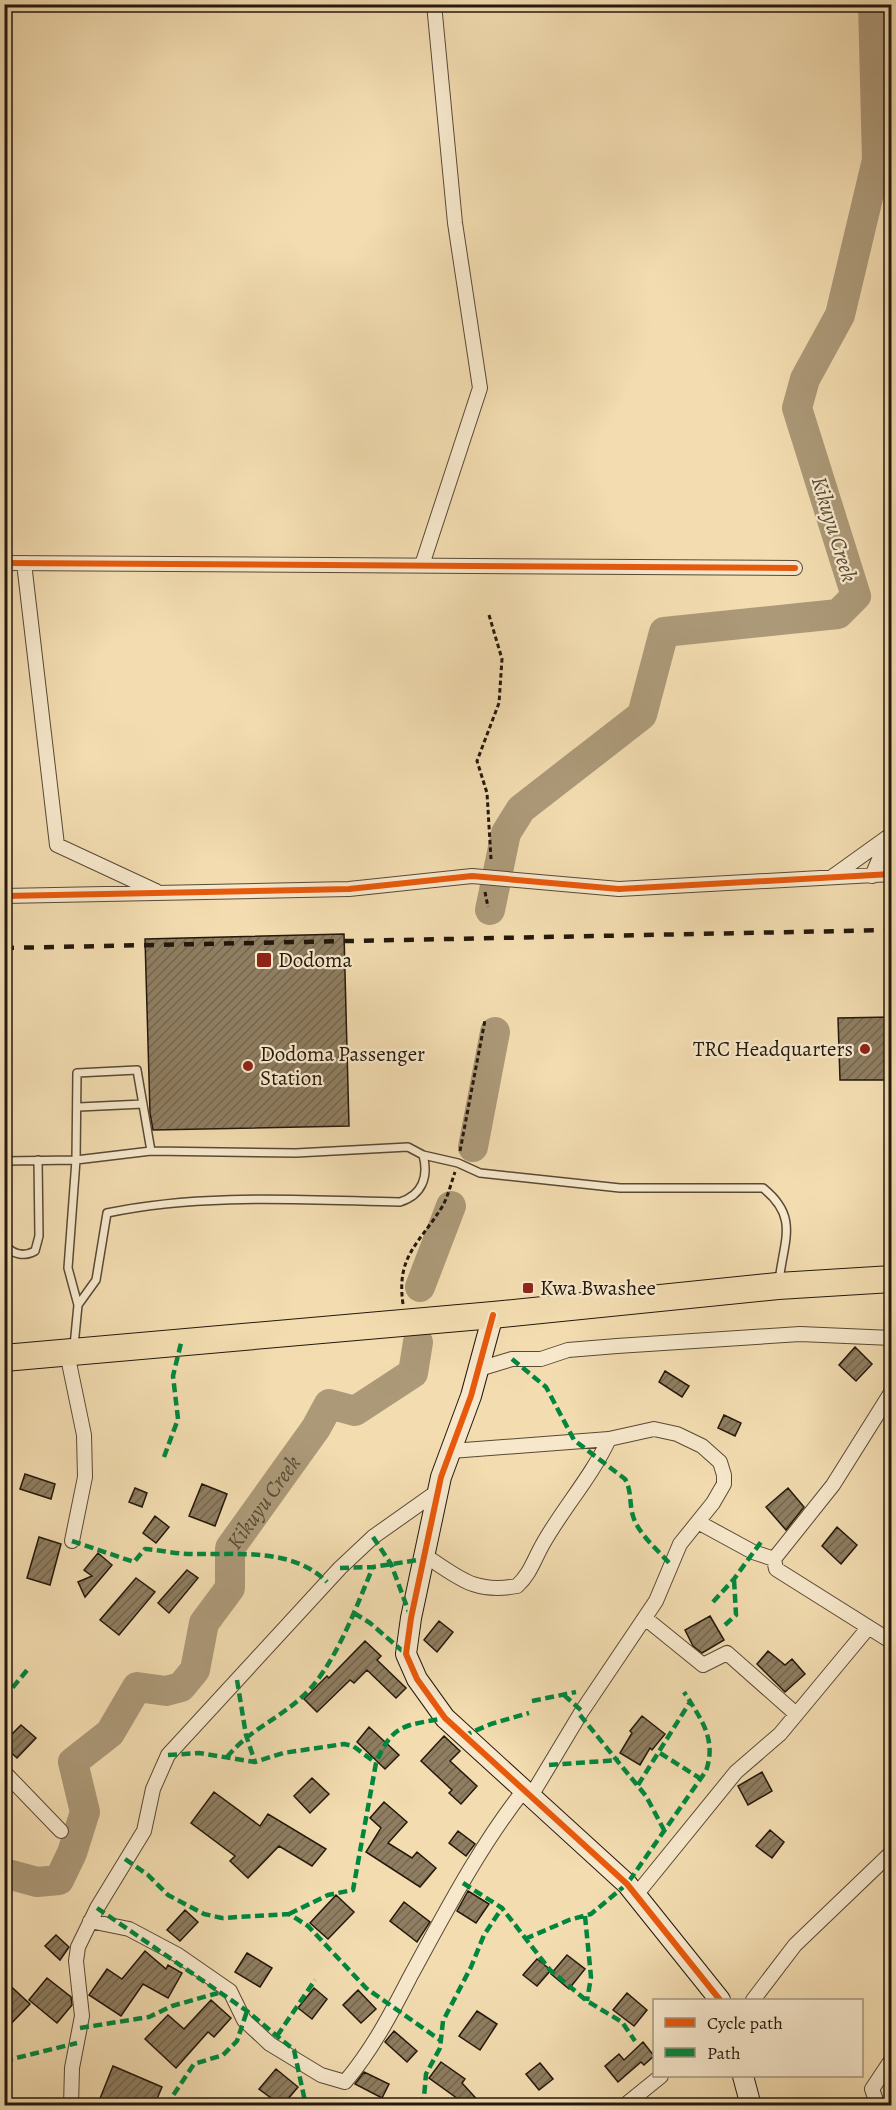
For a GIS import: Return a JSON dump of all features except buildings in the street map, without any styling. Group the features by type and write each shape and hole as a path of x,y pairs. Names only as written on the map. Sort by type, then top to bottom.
{"highway":[{"path":"4,1358 493,1316 778,1286 891,1279"}],"street":[{"path":"422,565 480,388 455,223 434,4"},
{"path":"4,563 795,568"},
{"path":"24,563 57,845 161,893"},
{"path":"831,877 891,834"},
{"path":"872,876 891,834"},
{"path":"4,896 349,889 472,876 619,889 891,874"},
{"path":"493,1316 479,1369 438,1491 407,1637 406,1654 411,1666 445,1718 636,1895 718,1999"},
{"path":"479,1369 512,1359 541,1359 568,1350 628,1345 800,1334 891,1338"},
{"path":"70,1353 84,1435 85,1478 72,1541"},
{"path":"891,1391 833,1485 774,1559 776,1569 891,1642"},
{"path":"90,1921 129,1929 178,1955 230,1991 244,2020 270,2044 321,2075 345,2082 363,2061 396,2007 477,1854 528,1793 645,1618 656,1601 680,1544 698,1522 723,1484 720,1462 702,1446 677,1434 654,1430 609,1439 451,1451"},
{"path":"424,1555 468,1583 488,1590 518,1586 534,1567 542,1545 600,1460 609,1439"},
{"path":"71,2106 72,2068 82,2016 77,1954 90,1921 144,1831 160,1769 179,1740 340,1568 373,1537 438,1491"},
{"path":"698,1522 753,1552 774,1559"},
{"path":"645,1618 703,1665 727,1653 796,1714"},
{"path":"636,1895 736,1772 780,1734 868,1628"},
{"path":"4,1772 61,1831"},
{"path":"754,1999 795,1945 891,1852"},
{"path":"878,2106 872,2089 891,2060"},
{"path":"624,2106 660,2077"},
{"path":"743,2077 751,2106"}],"lane":[{"path":"70,1353 78,1305 68,1268 79,1107 77,1073 136,1070 152,1151"},
{"path":"79,1107 143,1104"},
{"path":"4,1179 5,1161 76,1160 152,1151 296,1153 408,1147 423,1155 458,1163 480,1173 620,1188 763,1188 779,1200 788,1218 778,1286"},
{"path":"78,1305 96,1280 107,1213 145,1205 271,1199 400,1202 412,1198 423,1185 427,1168 423,1155"},
{"path":"4,1244 13,1253 27,1255 36,1251 39,1236 38,1160"}],"path":[{"path":"489,615 502,659 499,703 477,761 487,793 491,859"},
{"path":"485,892 488,907"}],"waterway":[{"name":"Kikuyu Creek","path":"490,910 506,833 521,809 642,715 664,632 838,614 856,596 797,408 805,379 840,315 877,160 873,4"},
{"name":"Kikuyu Creek","path":"473,1147 495,1032"},
{"name":"Kikuyu Creek","path":"420,1287 451,1206"},
{"name":"Kikuyu Creek","path":"4,1873 37,1882 59,1880 72,1853 85,1812 73,1762 110,1733 137,1687 166,1691 181,1687 195,1670 204,1623 230,1588 230,1548 316,1428 329,1404 355,1411 413,1373 418,1342"}],"railway":[{"path":"4,948 892,930"}],"marked path":[{"path":"164,1457 178,1419 173,1376 181,1343"},
{"path":"512,1359 546,1387 574,1440 625,1479 636,1523 644,1536 671,1565"},
{"path":"373,1537 391,1564 410,1615"},
{"path":"72,1541 134,1562 145,1549 185,1554 263,1555 297,1563 313,1571 327,1582"},
{"path":"713,1602 734,1579 761,1542"},
{"path":"340,1568 373,1567 424,1559"},
{"path":"227,1757 244,1739 293,1705 325,1670 344,1636 373,1567"},
{"path":"725,1625 736,1615 734,1579"},
{"path":"354,1613 370,1623 406,1654"},
{"path":"4,1698 28,1669"},
{"path":"237,1680 246,1735 255,1762"},
{"path":"532,1701 576,1692"},
{"path":"525,1939 569,1920 591,1914 627,1884 706,1771 710,1749 706,1730 684,1692"},
{"path":"564,1695 582,1711"},
{"path":"638,1785 690,1702"},
{"path":"463,1736 491,1724 529,1713"},
{"path":"580,1715 646,1796 664,1830"},
{"path":"289,1914 328,1895 353,1890 376,1763 382,1750 388,1740 402,1728 445,1718"},
{"path":"168,1755 199,1753 255,1762 283,1753 344,1744 353,1746 376,1763"},
{"path":"660,1753 701,1779"},
{"path":"549,1765 619,1760"},
{"path":"125,1859 148,1875 168,1895 204,1914 222,1918 289,1914 308,1926 366,1988 440,2040"},
{"path":"463,1883 502,1908 550,1970 587,2001 622,2022 635,2041"},
{"path":"97,1908 247,2011 294,2050 306,2106"},
{"path":"419,2106 424,2097 426,2074 440,2048 443,2021 471,1967 484,1935 502,1908"},
{"path":"585,1916 591,1977 587,2001"},
{"path":"277,2036 315,1980"},
{"path":"80,2028 149,2017 172,2006 218,1993"},
{"path":"166,2106 194,2064 223,2055 237,2041 247,2011"},
{"path":"4,2061 77,2043"}],"cycle path":[{"path":"4,563 795,568"},
{"path":"4,896 349,889 472,876 619,889 892,874"},
{"path":"493,1315 471,1396 441,1477 411,1618 406,1654 417,1679 445,1718 627,1884 719,1999"}],"place":[{"name":"Dodoma","path":"264,960"},
{"name":"TRC Headquarters","path":"865,1049"},
{"name":"Dodoma Passenger Station","path":"248,1066"},
{"name":"Kwa Bwashee","path":"528,1288"}]}
